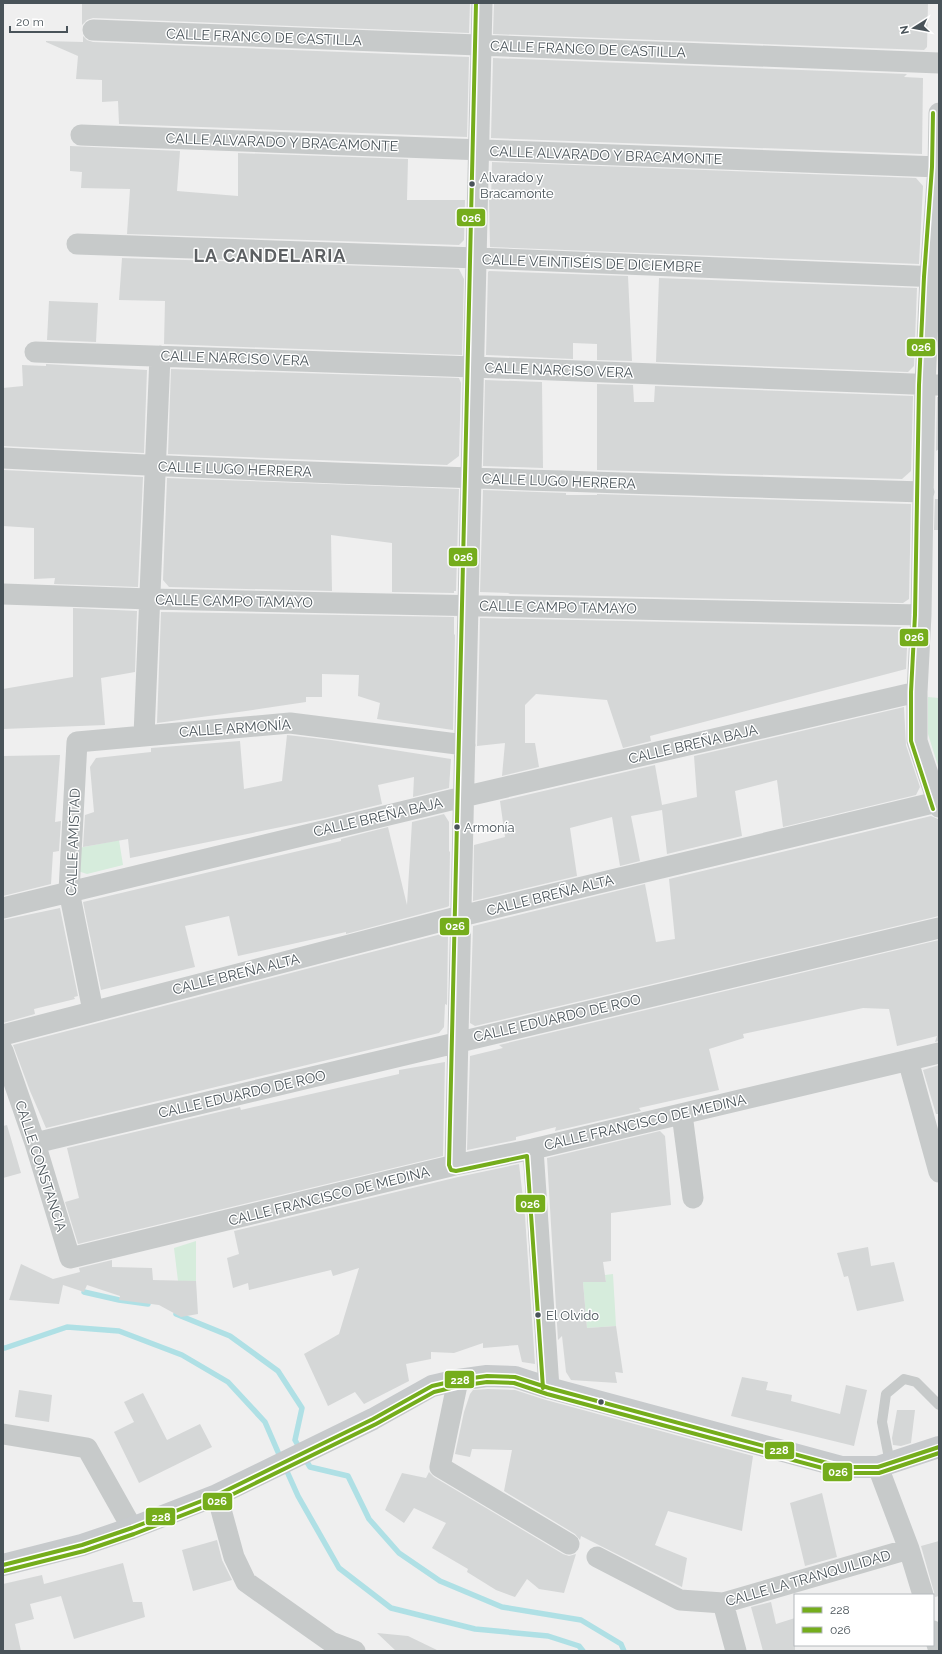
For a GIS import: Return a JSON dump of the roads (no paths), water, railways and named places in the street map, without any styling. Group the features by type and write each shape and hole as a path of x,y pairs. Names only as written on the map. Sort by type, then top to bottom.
{"main road":[{"path":"3,1565 82,1545 132,1528 217,1495 373,1420 432,1386 458,1380 487,1376 515,1377 549,1388 842,1467 884,1465 939,1446"}],"street":[{"path":"455,1165 482,3"},
{"name":"CALLE FRANCO DE CASTILLA","path":"93,30 939,64"},
{"path":"938,804 917,741 917,692 921,615 924,492 932,385 939,113"},
{"name":"CALLE ALVARADO Y BRACAMONTE","path":"81,134 938,167"},
{"name":"CALLE VEINTISÉIS DE DICIEMBRE","path":"77,244 477,258 934,277"},
{"name":"CALLE NARCISO VERA","path":"35,352 932,385"},
{"path":"144,735 160,356"},
{"name":"CALLE LUGO HERRERA","path":"3,458 156,466 471,478 924,492"},
{"name":"CALLE CAMPO TAMAYO","path":"3,594 150,599 921,615"},
{"name":"CALLE BREÑA BAJA","path":"3,908 463,797 917,692"},
{"name":"CALLE ARMONÍA","path":"77,742 290,723 465,745"},
{"name":"CALLE AMISTAD","path":"77,742 69,891 93,1011"},
{"name":"CALLE BREÑA ALTA","path":"3,1035 461,916 938,804"},
{"name":"CALLE EDUARDO DE ROO","path":"34,1143 939,928"},
{"name":"CALLE CONSTANCIA","path":"3,1051 70,1258"},
{"name":"CALLE FRANCISCO DE MEDINA","path":"70,1258 455,1165 533,1149 939,1053"},
{"path":"908,1060 939,1172"},
{"path":"682,1114 693,1198"},
{"path":"533,1149 549,1388"},
{"path":"458,1380 440,1467 570,1544"},
{"path":"3,1434 87,1448 132,1528"},
{"path":"884,1465 922,1594"},
{"path":"217,1495 234,1556 246,1582 331,1642 355,1651"},
{"name":"CALLE LA TRANQUILIDAD","path":"597,1557 680,1600 723,1603 909,1549"},
{"path":"723,1603 736,1651"},
{"path":"934,1634 939,1651"}],"lane":[{"path":"884,1465 882,1422 886,1394 904,1379 916,1382 939,1405"}],"waterway":[{"path":"84,1292 119,1300 148,1304"},
{"path":"176,1314 230,1336 278,1371 302,1408 295,1440 300,1449"},
{"path":"3,1348 67,1327 119,1331 182,1355 228,1382 265,1422 281,1459"},
{"path":"304,1457 310,1467 348,1476 369,1519 399,1553 440,1581 502,1607 581,1620 621,1644 624,1651"},
{"path":"285,1467 298,1496 339,1568 391,1608 475,1629 548,1636 579,1646 583,1651"}],"place":[{"name":"Alvarado y Bracamonte","path":"472,184"},
{"name":"Armonía","path":"457,827"},
{"name":"El Olvido","path":"538,1315"}],"district":[{"name":"LA CANDELARIA","path":"270,256"}]}
